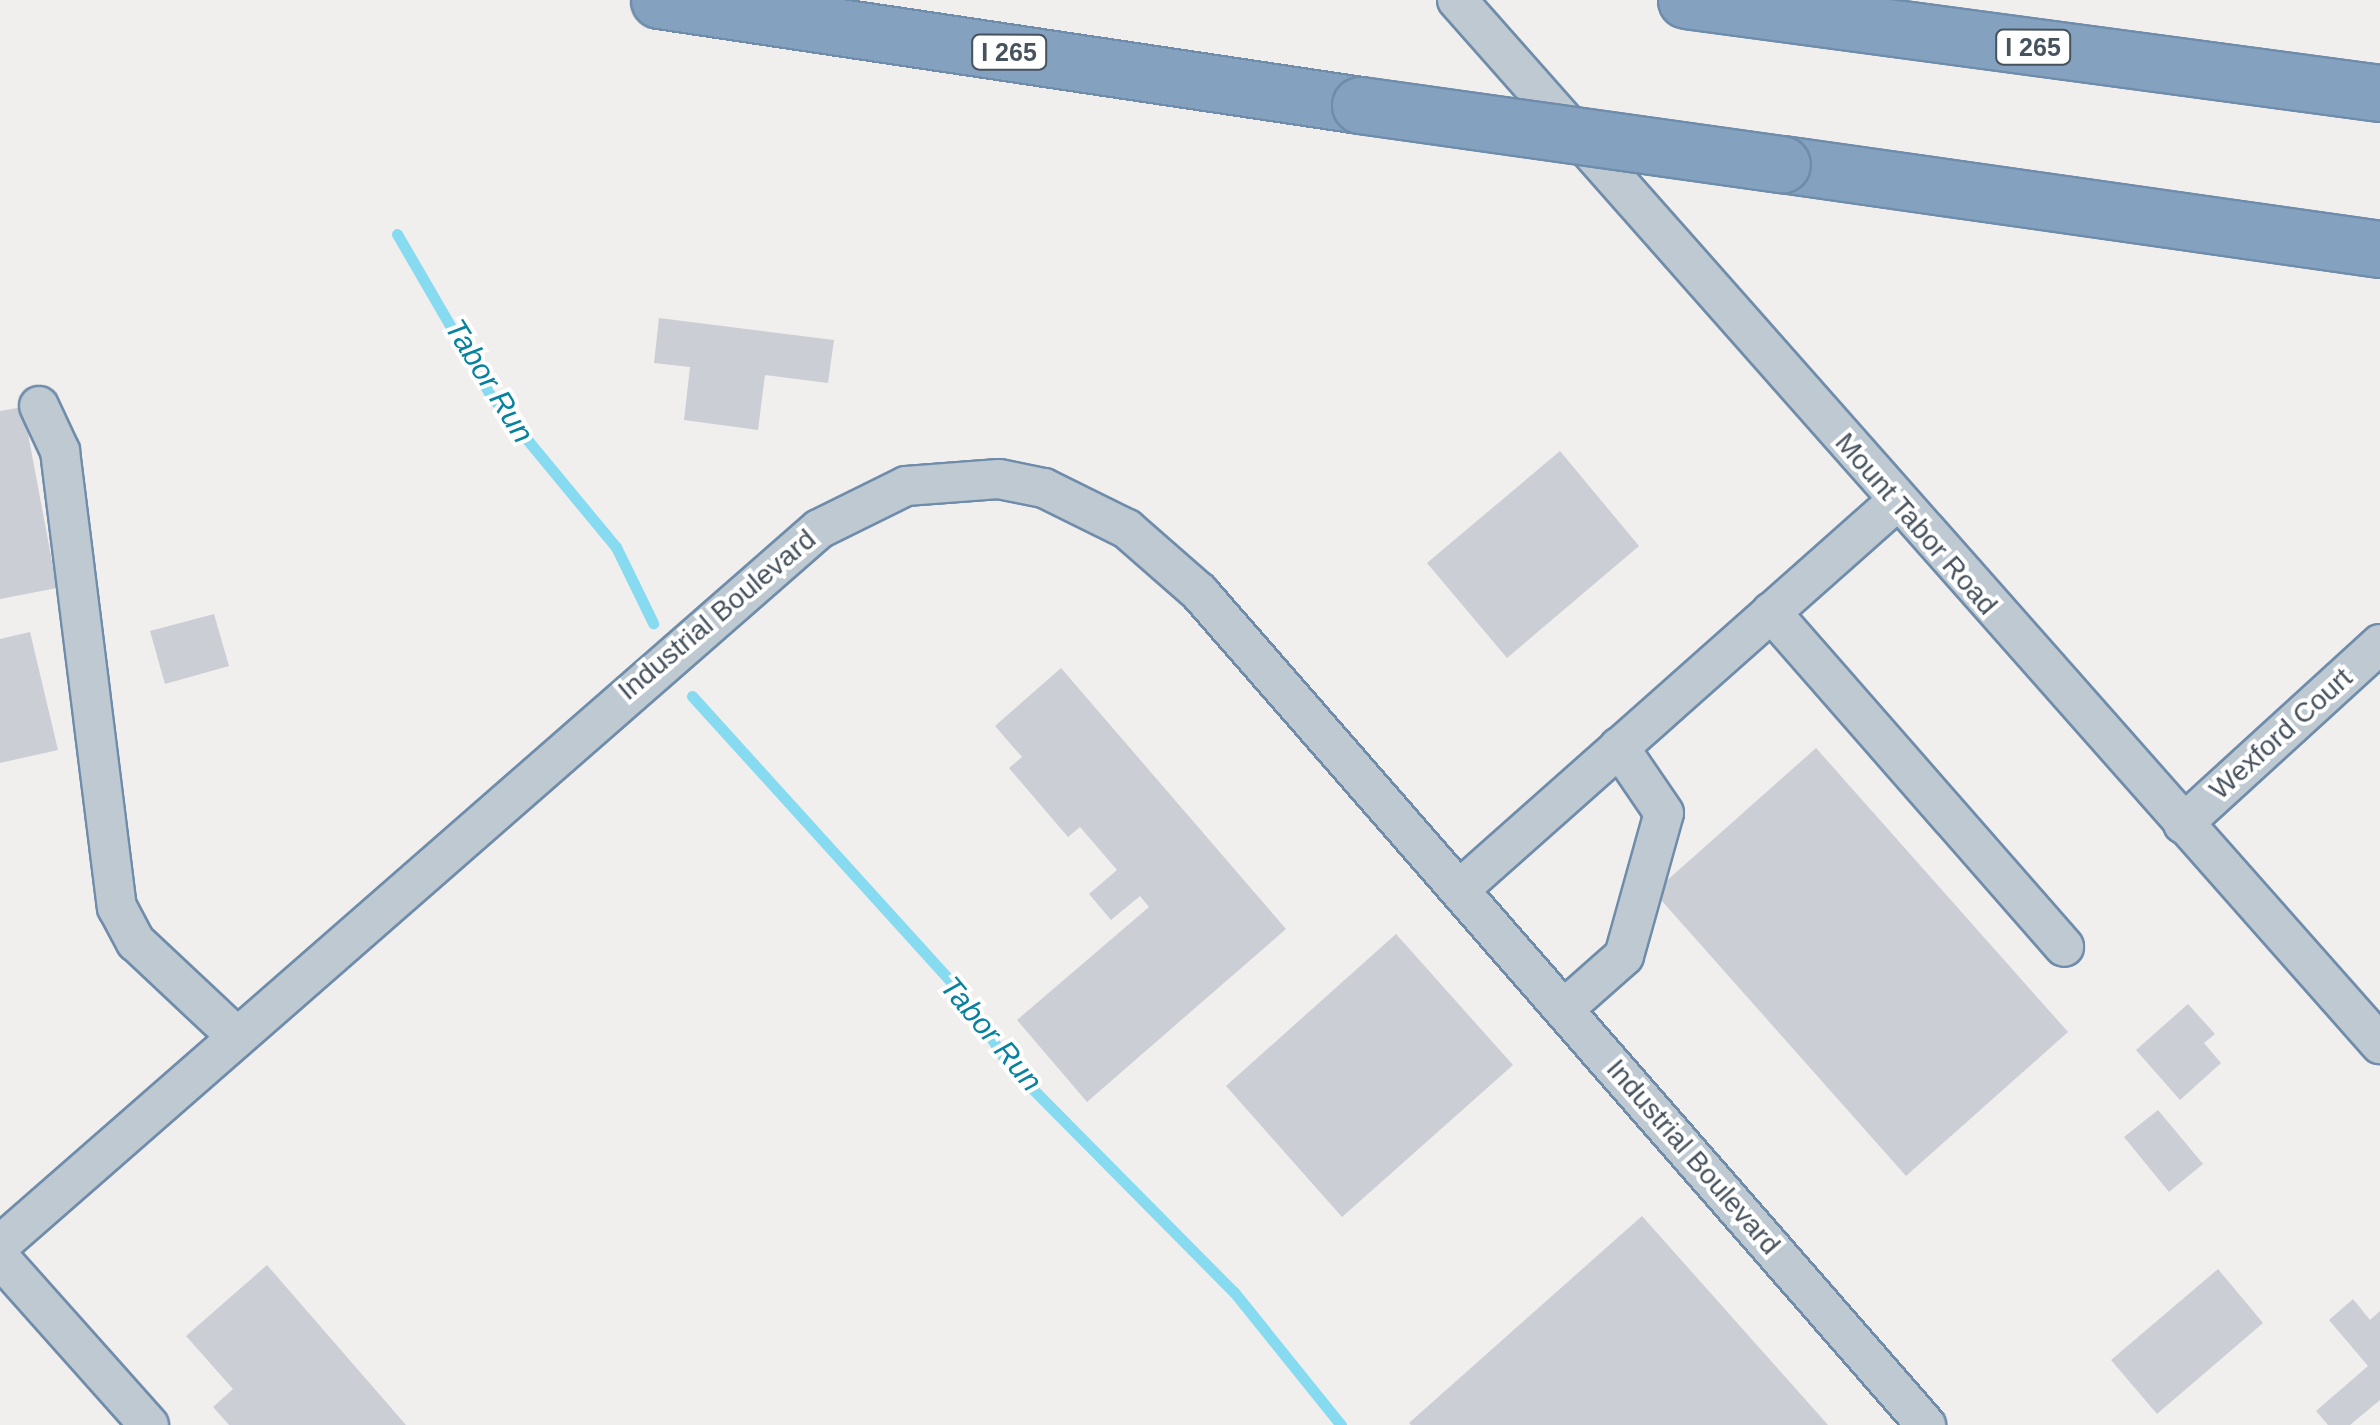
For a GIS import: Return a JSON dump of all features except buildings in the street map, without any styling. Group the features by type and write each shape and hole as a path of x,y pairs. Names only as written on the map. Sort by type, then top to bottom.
{"highway":[{"name":"I 265","path":"659,0 2380,250"},
{"name":"I 265","path":"1686,0 2380,94"}],"street":[{"name":"Mount Tabor Road","path":"1457,0 1896,502 2380,1044"},
{"path":"39,406 60,450 116,907 136,942 237,1037"},
{"name":"Industrial Boulevard","path":"0,1245 819,529 862,502 953,477 1044,488 1127,529 1199,592 1926,1425"},
{"path":"1460,889 1896,502"},
{"path":"1771,612 2064,948"},
{"name":"Wexford Court","path":"2183,824 2380,644"},
{"path":"1564,1009 1624,956 1664,813 1620,747"},
{"path":"0,1258 149,1425"}],"waterway":[{"name":"Tabor Run","path":"397,234 491,396 616,547 653,623"},
{"name":"Tabor Run","path":"692,696 965,997 1008,1064 1234,1292 1341,1425"}]}
